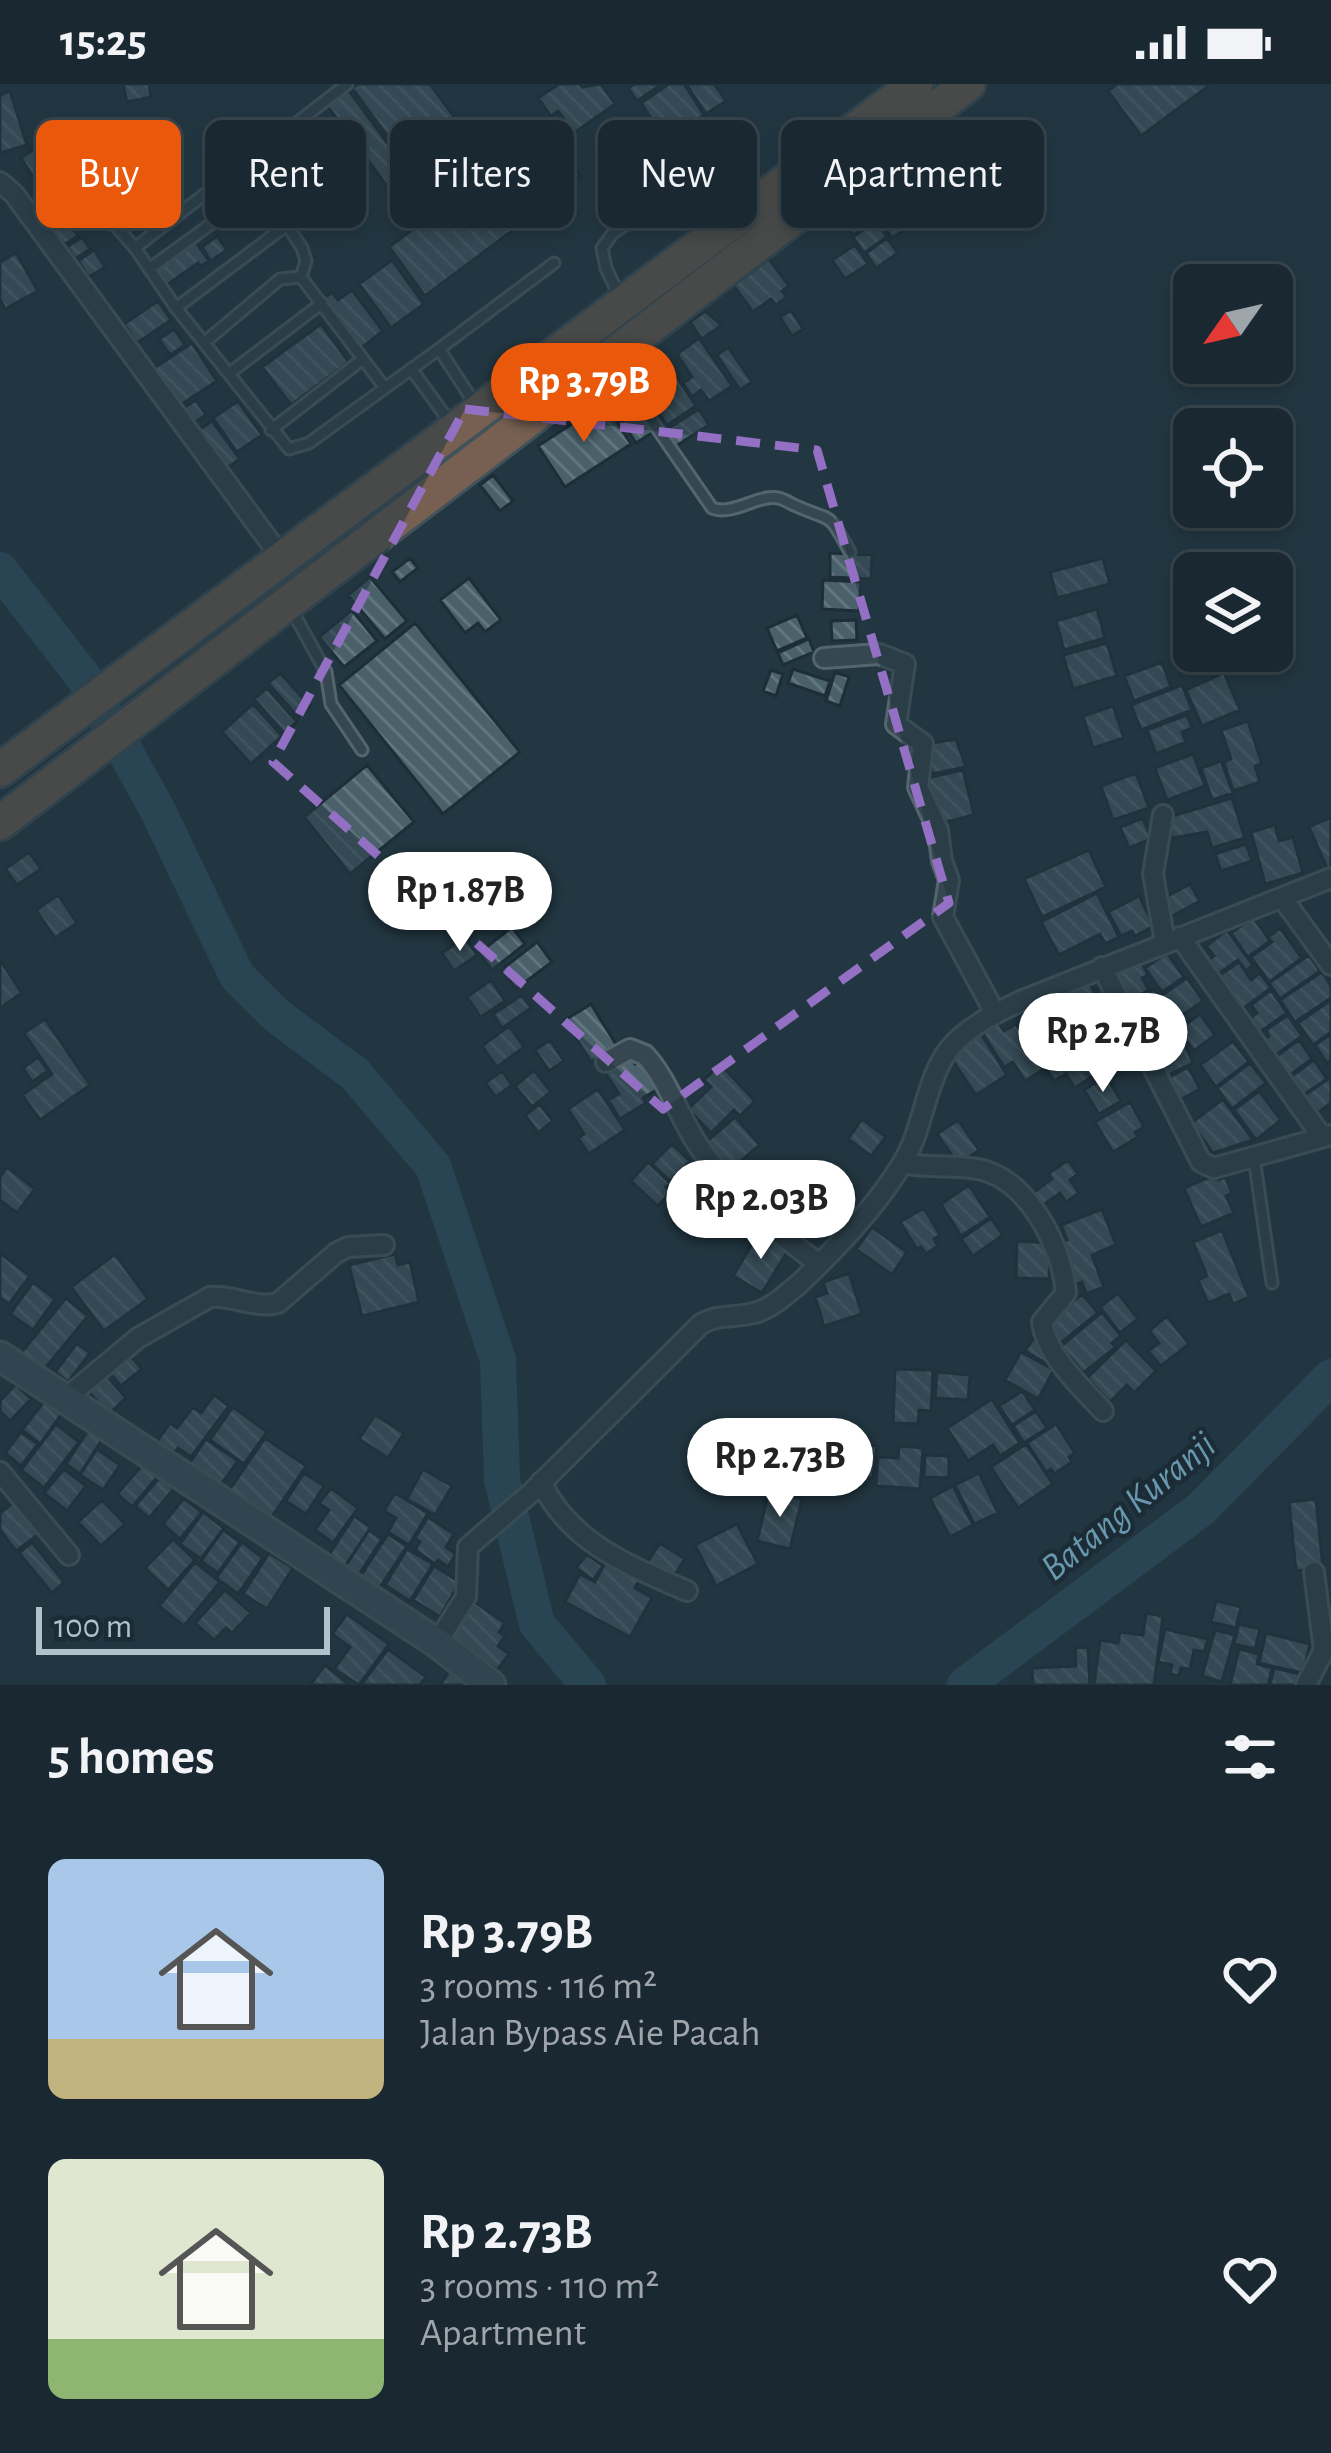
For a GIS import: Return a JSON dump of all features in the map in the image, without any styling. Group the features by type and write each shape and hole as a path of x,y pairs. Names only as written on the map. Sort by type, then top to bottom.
{"highway":[{"path":"6,765 916,84"},
{"path":"0,823 968,84"}],"street":[{"path":"0,182 14,194 281,557"},
{"path":"824,658 879,654 905,664 896,724 923,744 918,787 938,830 949,880 944,917 995,1013"},
{"path":"1102,967 1201,1162 1214,1168 1326,1136 1172,939 1153,874 1163,815"},
{"path":"437,1642 466,1597 466,1555 480,1534 537,1487 700,1324 768,1308 819,1264 903,1163 943,1057 995,1013 1331,878"},
{"path":"1283,898 1331,964"},
{"path":"606,1062 630,1049 645,1055 696,1142 736,1197 819,1264"},
{"path":"903,1163 929,1169 976,1168 1013,1185 1050,1235 1065,1283 1066,1293 1042,1322 1044,1333 1071,1376 1103,1411"},
{"path":"65,1399 138,1338 210,1297 266,1306 278,1303 336,1253 348,1247 383,1245"},
{"path":"0,1356 437,1642 491,1685"},
{"path":"0,1472 69,1555"},
{"path":"537,1487 590,1543 687,1591"},
{"path":"1306,1685 1324,1650 1314,1572"}],"lane":[{"path":"300,120 346,84"},
{"path":"135,248 205,194"},
{"path":"120,228 283,446 298,448 554,263"},
{"path":"148,269 205,228"},
{"path":"176,308 283,228"},
{"path":"289,228 305,255 301,277"},
{"path":"622,228 602,248 623,303"},
{"path":"206,342 292,274 301,277 385,388"},
{"path":"231,372 322,303"},
{"path":"439,350 468,420"},
{"path":"608,356 712,508 720,511 782,498 821,512 835,523 850,552"},
{"path":"271,430 363,359"},
{"path":"412,370 468,420"},
{"path":"288,604 326,671 331,704 362,750"},
{"path":"1254,1157 1272,1283"}],"highlighted area":[{"path":"465,409 817,450 949,903 663,1109 273,762"}],"building":[{"path":"123,84 149,84 151,97 127,102"},
{"path":"357,84 430,84 457,120 390,120 390,140 352,88"},
{"path":"559,84 601,84 615,104 574,133 574,120 565,120 558,111 551,116 538,98"},
{"path":"662,84 637,101 628,88"},
{"path":"669,84 684,84 704,115 697,120 652,120 641,103"},
{"path":"686,84 714,84 726,101 706,114"},
{"path":"1117,84 1211,84 1141,136 1108,91"},
{"path":"347,88 390,146 390,190 366,158 366,120 338,120 326,104"},
{"path":"10,91 27,145 0,153 0,95"},
{"path":"36,148 36,179 35,180 21,158"},
{"path":"50,228 72,228 78,236 62,246"},
{"path":"415,228 516,228 425,296 389,247"},
{"path":"866,228 881,228 887,237 864,253 853,237"},
{"path":"885,228 907,228 892,238"},
{"path":"217,236 227,250 211,261 202,247"},
{"path":"82,237 90,249 75,259 67,247"},
{"path":"887,238 898,253 876,268 866,253"},
{"path":"194,240 209,261 198,263 164,287 151,269"},
{"path":"855,245 868,264 845,279 832,260"},
{"path":"94,250 105,267 89,277 78,261"},
{"path":"16,253 38,291 5,309 0,299 0,262"},
{"path":"769,259 789,286 782,291 787,297 776,305 771,299 753,312 733,285"},
{"path":"392,260 424,304 391,328 359,284"},
{"path":"352,290 383,331 360,349 323,299 332,292 338,300"},
{"path":"158,301 171,320 137,343 124,324"},
{"path":"791,310 803,329 792,336 780,317"},
{"path":"705,311 722,325 702,339 690,322"},
{"path":"321,324 349,362 291,405 262,367"},
{"path":"174,329 185,345 170,355 159,339"},
{"path":"699,338 732,386 709,401 701,390 692,397 683,383 692,377 677,354"},
{"path":"192,343 217,381 179,406 154,368"},
{"path":"728,347 752,382 740,390 717,355"},
{"path":"674,373 696,406 667,425 645,392"},
{"path":"633,396 655,431 636,443 614,409"},
{"path":"196,400 206,415 192,424 182,409"},
{"path":"238,401 262,435 237,452 213,418"},
{"path":"604,403 631,444 565,487 538,446"},
{"path":"699,409 709,425 676,446 666,430"},
{"path":"212,421 240,459 224,470 196,432"},
{"path":"493,475 513,501 500,511 480,485"},
{"path":"830,553 872,555 871,579 830,577"},
{"path":"410,558 418,568 400,582 392,572"},
{"path":"1103,558 1110,584 1057,598 1050,572"},
{"path":"370,577 407,621 385,639 348,595"},
{"path":"469,578 501,620 485,632 478,623 465,633 440,600"},
{"path":"823,580 861,582 859,611 822,609"},
{"path":"1097,609 1105,638 1064,650 1056,621"},
{"path":"352,610 377,641 344,667 319,637"},
{"path":"797,615 807,638 777,651 767,628"},
{"path":"856,620 857,640 832,641 831,621"},
{"path":"415,623 520,752 443,814 339,685"},
{"path":"809,639 814,652 783,665 778,653"},
{"path":"1107,643 1117,676 1073,689 1063,655"},
{"path":"1162,662 1171,687 1134,701 1124,676"},
{"path":"793,669 830,681 825,696 788,683"},
{"path":"771,670 783,674 776,696 763,691"},
{"path":"835,672 849,677 840,706 826,701"},
{"path":"280,673 310,706 298,717 268,683"},
{"path":"1224,673 1240,710 1202,726 1186,690"},
{"path":"1182,685 1192,710 1141,730 1131,705"},
{"path":"267,688 297,722 284,733 254,699"},
{"path":"253,704 282,736 251,764 222,732"},
{"path":"1113,706 1124,738 1093,748 1083,716"},
{"path":"1187,715 1192,728 1182,732 1186,742 1156,754 1147,730"},
{"path":"1248,721 1262,764 1255,766 1260,782 1233,791 1224,762 1231,759 1221,730"},
{"path":"956,739 966,767 932,774 926,744"},
{"path":"1193,754 1205,786 1167,800 1155,768"},
{"path":"1221,761 1233,793 1212,800 1201,768"},
{"path":"367,765 414,822 350,874 304,817"},
{"path":"963,770 974,815 938,824 927,778"},
{"path":"1136,773 1149,808 1113,820 1101,786"},
{"path":"1232,798 1245,838 1212,848 1207,832 1172,838 1166,818"},
{"path":"1331,817 1331,866 1327,868 1309,827"},
{"path":"1143,818 1151,839 1129,848 1120,827"},
{"path":"1275,825 1279,841 1293,837 1303,873 1265,884 1251,832"},
{"path":"1246,844 1252,861 1221,871 1215,854"},
{"path":"1089,850 1106,887 1042,917 1024,879"},
{"path":"29,852 41,869 17,885 5,869"},
{"path":"1190,884 1200,901 1172,916 1162,899"},
{"path":"1097,893 1119,937 1105,944 1100,934 1059,955 1041,922"},
{"path":"58,895 77,923 55,938 36,910"},
{"path":"1139,896 1154,926 1135,936 1132,931 1121,936 1108,912"},
{"path":"1253,917 1270,941 1248,957 1231,933"},
{"path":"512,927 525,944 492,970 479,953"},
{"path":"1280,928 1302,958 1269,982 1251,957 1272,942 1268,937"},
{"path":"1227,930 1253,965 1246,971 1238,960 1214,977 1204,963 1214,956 1206,946"},
{"path":"465,937 477,955 454,971 442,953"},
{"path":"537,942 552,962 516,989 501,970"},
{"path":"1167,953 1184,977 1162,992 1145,968"},
{"path":"1309,955 1320,971 1280,999 1269,983"},
{"path":"0,960 22,993 0,1008"},
{"path":"1140,960 1149,990 1129,1001 1114,975"},
{"path":"1239,962 1251,980 1260,973 1271,988 1241,1010 1217,977"},
{"path":"1322,972 1331,986 1331,998 1295,1022 1280,1000"},
{"path":"1187,978 1203,1001 1177,1019 1161,996"},
{"path":"491,980 505,1001 481,1017 467,997"},
{"path":"1088,980 1108,1019 1064,1041 1044,1003"},
{"path":"1154,989 1168,1013 1143,1027 1130,1003"},
{"path":"1271,990 1287,1013 1257,1034 1247,1020 1257,1013 1251,1005"},
{"path":"522,995 531,1008 502,1028 493,1014"},
{"path":"1331,1000 1331,1032 1313,1045 1298,1023"},
{"path":"591,1004 617,1046 591,1062 565,1020"},
{"path":"1041,1005 1068,1050 1044,1065 1017,1019"},
{"path":"1200,1014 1215,1035 1194,1051 1178,1030"},
{"path":"1170,1015 1180,1035 1152,1049 1142,1029"},
{"path":"1288,1015 1302,1036 1273,1057 1262,1041 1269,1036 1266,1030"},
{"path":"45,1019 90,1085 40,1120 22,1095 52,1074 24,1033"},
{"path":"998,1022 1004,1031 1016,1024 1044,1069 1025,1081 1013,1062 1004,1067 982,1032"},
{"path":"509,1026 524,1047 497,1067 482,1046"},
{"path":"981,1034 1007,1075 976,1095 949,1055"},
{"path":"1331,1034 1331,1060 1327,1063 1315,1045"},
{"path":"1093,1036 1100,1046 1107,1042 1118,1059 1075,1088 1066,1074 1054,1081 1045,1067"},
{"path":"1182,1038 1193,1063 1168,1075 1156,1050"},
{"path":"550,1040 564,1061 549,1071 535,1050"},
{"path":"1299,1040 1312,1059 1287,1077 1274,1058"},
{"path":"1233,1041 1249,1062 1216,1087 1200,1065"},
{"path":"38,1057 48,1071 32,1082 23,1068"},
{"path":"632,1058 635,1064 640,1060 658,1089 620,1119 608,1100 619,1094 606,1074"},
{"path":"1314,1060 1327,1079 1302,1096 1289,1078"},
{"path":"1250,1063 1266,1083 1232,1109 1217,1088"},
{"path":"720,1064 755,1101 740,1116 734,1110 711,1133 688,1109 711,1087 704,1080"},
{"path":"1188,1067 1200,1089 1173,1104 1161,1082"},
{"path":"534,1070 551,1092 532,1107 515,1086"},
{"path":"502,1071 512,1085 496,1097 485,1083"},
{"path":"1106,1076 1121,1101 1099,1114 1084,1090"},
{"path":"1331,1077 1331,1103 1315,1115 1302,1097"},
{"path":"598,1089 625,1130 589,1154 578,1138 584,1134 568,1109"},
{"path":"1259,1091 1281,1120 1256,1140 1234,1110"},
{"path":"1223,1099 1253,1140 1213,1153 1191,1123"},
{"path":"1130,1102 1144,1127 1135,1132 1138,1137 1113,1152 1095,1122"},
{"path":"540,1104 553,1121 538,1133 525,1115"},
{"path":"735,1117 760,1145 730,1170 706,1142"},
{"path":"862,1119 886,1137 871,1156 848,1139"},
{"path":"958,1120 979,1150 959,1165 937,1134"},
{"path":"672,1144 690,1161 670,1181 652,1164"},
{"path":"767,1159 810,1185 785,1226 742,1201"},
{"path":"1068,1160 1078,1174 1070,1180 1079,1193 1066,1202 1060,1193 1043,1205 1034,1192"},
{"path":"648,1162 670,1183 666,1187 671,1192 658,1206 631,1181"},
{"path":"7,1167 35,1189 17,1213 0,1200 0,1177"},
{"path":"1217,1174 1219,1180 1225,1177 1232,1193 1226,1196 1234,1213 1201,1227 1184,1188"},
{"path":"969,1185 990,1217 961,1236 941,1204"},
{"path":"924,1208 940,1235 934,1239 938,1246 926,1254 921,1247 917,1249 900,1222"},
{"path":"1102,1209 1116,1245 1092,1255 1104,1287 1086,1294 1082,1282 1072,1286 1056,1245 1067,1240 1061,1225"},
{"path":"991,1218 1003,1235 973,1256 961,1239"},
{"path":"872,1227 907,1252 892,1275 856,1249"},
{"path":"1222,1230 1249,1297 1233,1304 1229,1294 1208,1303 1198,1280 1207,1276 1193,1242"},
{"path":"760,1231 789,1249 762,1293 733,1276"},
{"path":"1017,1241 1051,1243 1049,1279 1016,1278"},
{"path":"0,1253 30,1276 9,1304 0,1298"},
{"path":"115,1254 148,1299 104,1331 71,1287"},
{"path":"395,1254 398,1265 410,1262 419,1302 362,1316 349,1265"},
{"path":"849,1273 862,1314 824,1326 815,1297 827,1293 823,1282"},
{"path":"33,1282 55,1299 33,1330 10,1314"},
{"path":"1118,1293 1138,1319 1120,1333 1100,1307"},
{"path":"1082,1294 1098,1313 1057,1346 1042,1327"},
{"path":"66,1298 88,1316 43,1371 21,1353"},
{"path":"1102,1312 1121,1336 1112,1343 1116,1347 1083,1373 1061,1346"},
{"path":"1167,1316 1189,1344 1161,1366 1148,1351 1159,1343 1149,1331"},
{"path":"1033,1339 1054,1352 1047,1364 1025,1351"},
{"path":"1126,1340 1156,1371 1134,1393 1127,1385 1110,1402 1087,1378"},
{"path":"77,1343 90,1353 68,1382 55,1372"},
{"path":"1021,1352 1054,1370 1038,1399 1005,1380"},
{"path":"130,1355 142,1369 121,1386 109,1372"},
{"path":"895,1369 933,1370 931,1411 919,1410 918,1424 893,1423"},
{"path":"937,1372 970,1375 968,1400 935,1398"},
{"path":"105,1374 126,1398 109,1414 87,1390"},
{"path":"16,1384 31,1399 10,1421 0,1411 0,1401"},
{"path":"1022,1391 1035,1410 1012,1425 999,1406"},
{"path":"214,1395 229,1406 191,1457 178,1448 172,1456 155,1444 170,1423 177,1428 193,1407 201,1413"},
{"path":"46,1399 63,1412 40,1444 22,1430"},
{"path":"992,1399 1020,1443 1000,1456 993,1445 968,1461 947,1428"},
{"path":"233,1407 267,1432 244,1464 210,1440"},
{"path":"1036,1411 1047,1428 1024,1443 1013,1426"},
{"path":"375,1415 404,1433 388,1458 359,1439"},
{"path":"56,1424 79,1442 44,1488 21,1470"},
{"path":"1056,1424 1075,1453 1069,1457 1072,1462 1054,1474 1051,1469 1046,1472 1027,1443"},
{"path":"91,1426 105,1435 80,1474 66,1464"},
{"path":"21,1432 38,1444 21,1466 5,1453"},
{"path":"265,1438 306,1466 269,1521 228,1492"},
{"path":"206,1439 238,1461 220,1486 189,1464"},
{"path":"836,1441 877,1446 873,1478 832,1473"},
{"path":"1026,1444 1053,1484 1018,1508 991,1467"},
{"path":"899,1446 923,1448 920,1489 876,1486 878,1457 898,1458"},
{"path":"97,1449 120,1465 103,1490 80,1475"},
{"path":"925,1455 949,1456 949,1478 924,1477"},
{"path":"144,1463 158,1476 132,1507 117,1494"},
{"path":"64,1469 86,1486 67,1511 44,1493"},
{"path":"423,1469 452,1486 435,1515 407,1499"},
{"path":"304,1473 324,1486 306,1514 286,1501"},
{"path":"979,1473 998,1513 974,1524 955,1485"},
{"path":"160,1477 174,1489 149,1518 135,1506"},
{"path":"953,1486 973,1525 950,1537 930,1498"},
{"path":"331,1488 358,1508 333,1543 315,1530 329,1510 319,1503"},
{"path":"769,1491 802,1499 790,1549 757,1541"},
{"path":"395,1493 428,1513 409,1545 388,1532 396,1518 384,1511"},
{"path":"184,1498 202,1512 180,1539 163,1524"},
{"path":"1316,1499 1323,1568 1296,1571 1289,1502"},
{"path":"102,1500 125,1524 101,1546 78,1522"},
{"path":"14,1502 39,1534 16,1551 0,1530 0,1513"},
{"path":"203,1512 224,1528 201,1559 180,1544"},
{"path":"354,1516 371,1527 341,1572 325,1561"},
{"path":"428,1517 454,1534 446,1547 456,1554 448,1567 415,1550 420,1542 415,1538"},
{"path":"737,1524 758,1564 716,1586 695,1545"},
{"path":"223,1530 240,1542 218,1573 201,1561"},
{"path":"369,1530 382,1539 356,1579 343,1570"},
{"path":"388,1534 407,1546 377,1592 358,1580"},
{"path":"173,1539 195,1560 168,1590 145,1568"},
{"path":"32,1542 64,1582 52,1593 19,1553"},
{"path":"242,1542 263,1558 238,1594 216,1578"},
{"path":"660,1543 685,1559 670,1582 645,1566"},
{"path":"407,1549 433,1564 410,1601 385,1585"},
{"path":"269,1553 293,1568 267,1609 243,1594"},
{"path":"587,1554 603,1566 593,1580 576,1568"},
{"path":"195,1562 220,1582 184,1626 159,1606"},
{"path":"605,1563 641,1576 635,1588 652,1598 630,1637 565,1602 580,1574 595,1582"},
{"path":"434,1566 460,1582 440,1617 413,1600"},
{"path":"225,1590 251,1613 232,1633 226,1628 214,1640 195,1623"},
{"path":"1216,1601 1241,1607 1236,1628 1211,1622"},
{"path":"475,1602 505,1623 499,1632 505,1636 498,1646 509,1654 497,1670 450,1637"},
{"path":"1146,1613 1163,1616 1154,1685 1094,1685 1100,1640 1118,1643 1120,1632 1143,1635"},
{"path":"347,1614 389,1644 359,1685 334,1669 350,1647 332,1634"},
{"path":"1239,1624 1260,1629 1255,1649 1234,1644"},
{"path":"1165,1629 1208,1639 1204,1652 1194,1650 1190,1669 1181,1668 1179,1676 1170,1674 1172,1665 1158,1662"},
{"path":"1215,1630 1235,1635 1222,1682 1202,1676"},
{"path":"1266,1633 1310,1644 1303,1673 1259,1663"},
{"path":"1088,1647 1090,1685 1033,1685 1032,1668 1076,1666 1075,1648"},
{"path":"388,1649 426,1677 420,1685 361,1685"},
{"path":"1239,1649 1259,1654 1257,1664 1272,1668 1268,1685 1230,1685"},
{"path":"325,1665 350,1685 310,1685"},
{"path":"453,1666 475,1685 440,1685"},
{"path":"1274,1668 1305,1675 1303,1685 1270,1685"}],"waterway":[{"path":"0,570 85,679 157,809 237,976 276,1015 355,1074 433,1166 498,1360 502,1480 537,1624 588,1685"},
{"name":"Batang Kuranji","path":"965,1685 1201,1509 1331,1377"}]}
